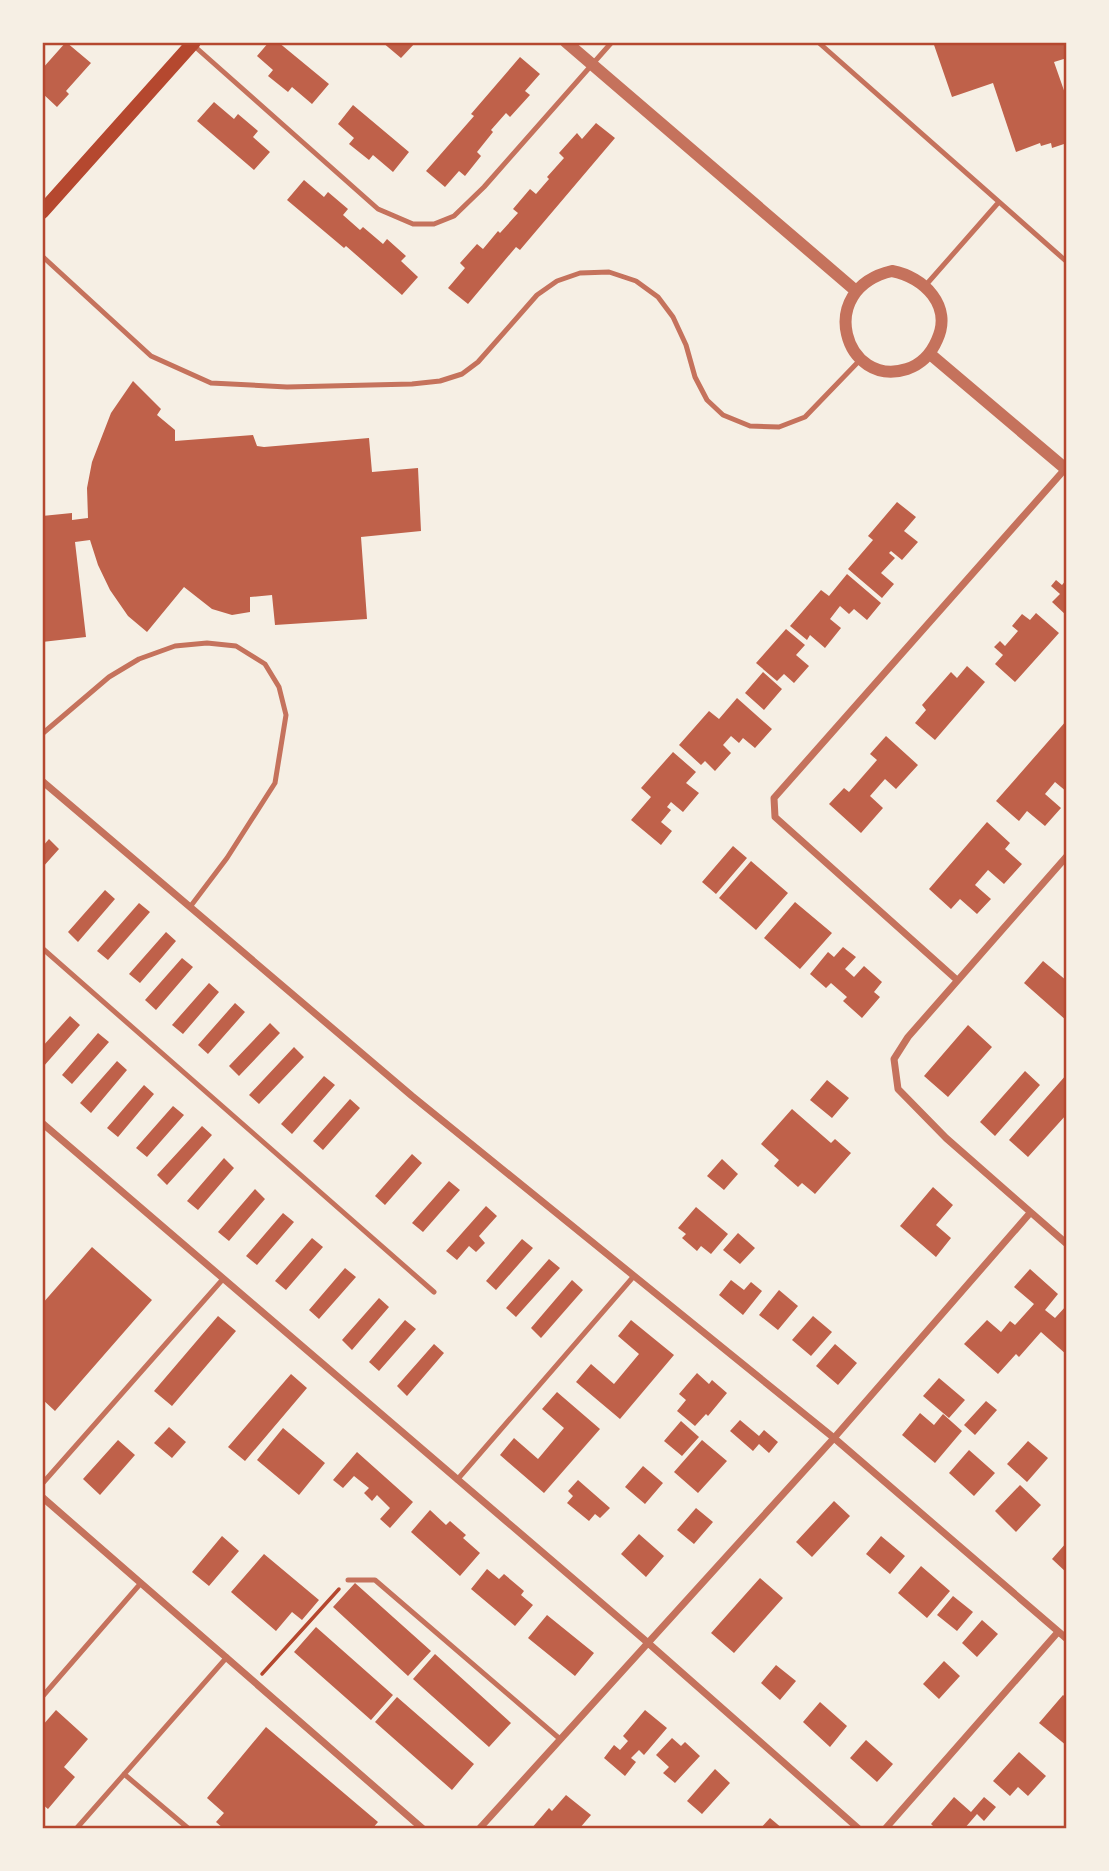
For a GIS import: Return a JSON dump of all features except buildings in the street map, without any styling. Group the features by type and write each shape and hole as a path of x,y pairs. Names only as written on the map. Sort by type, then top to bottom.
{"main road":[{"path":"42,212 193,43"}],"street":[{"path":"566,42 856,291"},
{"path":"892,271 915,278 925,286 938,303 942,318 941,332 930,354 915,366 900,371 873,367 861,359 848,340 845,322 847,305 856,291 878,274 892,271"},
{"path":"930,354 1066,469 774,798 775,817 957,980"},
{"path":"42,781 412,1096 834,1438 1067,1639"},
{"path":"1067,856 908,1037 894,1059 898,1089 946,1138 1067,1244"},
{"path":"42,1123 647,1642 859,1829"},
{"path":"480,1829 834,1438 1030,1213"},
{"path":"42,1497 423,1829"},
{"path":"885,1829 1058,1632"}],"lane":[{"path":"193,43 378,209 413,224 435,224 454,216 484,187 612,42"},
{"path":"818,42 1067,262"},
{"path":"925,286 998,203"},
{"path":"42,256 151,356 211,383 287,387 440,381 462,374 478,362 537,295 557,281 580,273 610,272 636,281 658,297 673,317 686,345 695,377 707,400 723,415 750,426 779,427 805,417 861,359"},
{"path":"42,734 109,677 139,659 175,646 207,643 236,646 265,664 279,687 286,715 275,783 241,838 190,908"},
{"path":"42,948 434,1293"},
{"path":"457,1479 635,1276"},
{"path":"42,1484 223,1279"},
{"path":"348,1580 375,1580 560,1739"},
{"path":"42,1696 142,1582"},
{"path":"76,1829 227,1657"},
{"path":"124,1774 189,1829"}],"path":[{"path":"255,1682 348,1580"}]}
